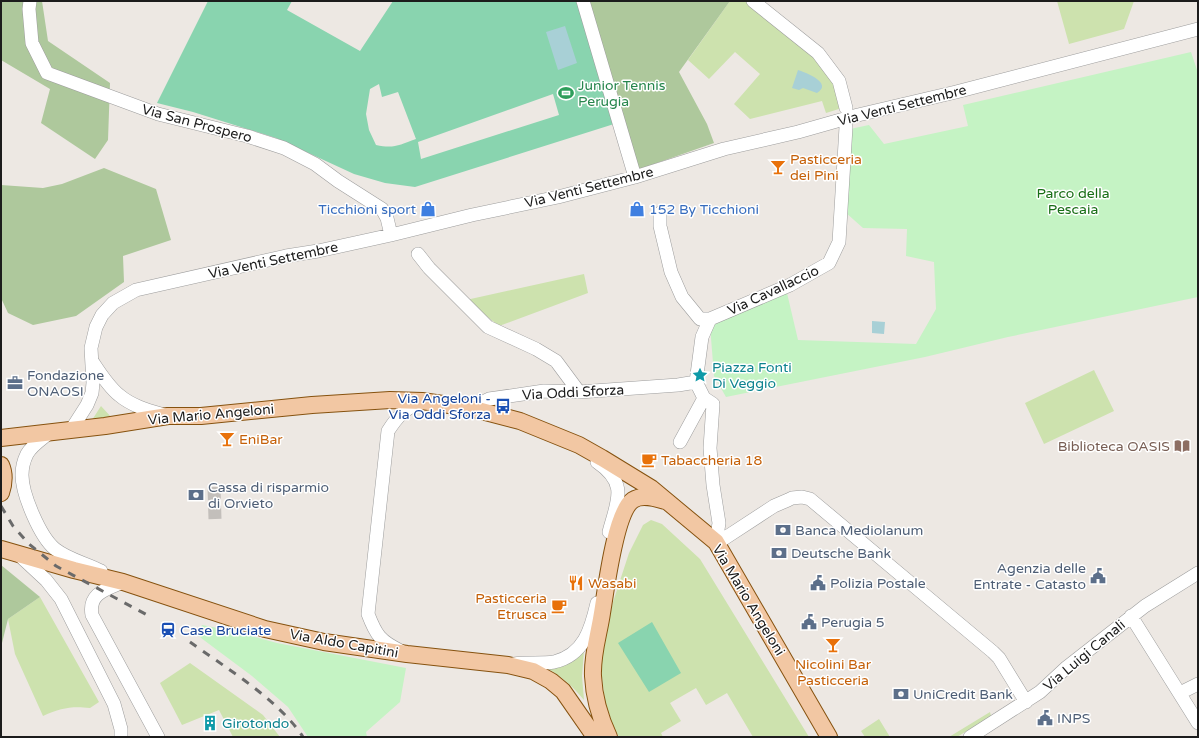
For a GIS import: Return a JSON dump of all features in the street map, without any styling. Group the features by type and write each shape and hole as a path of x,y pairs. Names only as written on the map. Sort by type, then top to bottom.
{"main road":[{"name":"Via Mario Angeloni","path":"1,438 134,422 168,416 201,416 390,400 422,401 470,408 520,421 579,445 651,488 716,542 829,737"},
{"path":"1,465 4,477 1,493"},
{"path":"609,737 602,723 595,696 593,675 594,656 613,546 626,506 632,500 640,497 652,497 668,502"},
{"name":"Via Aldo Capitini","path":"1,549 74,570 123,582 265,629 324,642 407,654 508,665 533,671 551,681 563,691 595,737"}],"street":[{"name":"Via San Prospero","path":"30,1 29,9 32,43 47,73 158,114 247,136 284,148 316,164 338,181 382,209 391,235"},
{"path":"583,1 634,177"},
{"path":"753,1 818,53 839,81 846,108"},
{"name":"Via Venti Settembre","path":"71,430 90,400 93,383 91,348 93,337 102,315 113,303 136,290 558,197 634,177 724,149 956,92 1198,29"},
{"name":"Via Cavallaccio","path":"705,319 790,285 829,263 839,242 846,127"},
{"path":"660,213 660,226 671,272 682,296 705,319 696,382 708,401 713,485 720,524 716,542"},
{"path":"418,254 429,268 488,327 536,348 556,361 579,392"},
{"path":"92,361 111,386 125,400 168,416"},
{"name":"Via Oddi Sforza","path":"470,408 489,399 544,391 579,392 678,385 696,382"},
{"path":"407,654 381,640 373,629 368,614 388,431 396,418 405,410 422,401"},
{"path":"680,442 708,401"},
{"path":"49,433 32,448 27,455 23,465 22,474 23,485 39,528 46,540 64,555 123,582"},
{"path":"508,665 528,662 553,662 566,658 580,647 588,634 598,598 610,530 618,505 618,492 617,482 613,475 579,445"},
{"path":"716,542 722,540 774,506 792,498 802,497 810,499 999,658 1026,702"},
{"path":"16,553 46,580 61,599 114,704 121,729 121,737"},
{"name":"Via Luigi Canali","path":"970,737 1040,692 1067,667 1131,616 1198,573"},
{"path":"123,582 106,589 95,596 90,608 92,615 158,737"},
{"path":"1131,616 1198,724"},
{"path":"1180,693 1198,684"}],"green space":[{"path":"1,1 42,1 48,41 110,83 108,140 95,159 41,123 50,89 1,60"},
{"path":"208,1 292,1 287,10 360,51 393,1 579,1 614,124 415,187 385,183 354,174 276,138 193,112 157,103","holes":["379,84 382,97 398,92 416,139 401,145 376,145 369,130 366,114 370,89","553,94 559,115 421,159 418,142"]},
{"path":"588,1 730,1 679,72 707,124 714,143 637,170"},
{"path":"730,1 751,1 797,41 829,72 842,108 826,113 822,101 750,119 734,104 760,74 735,52 709,79 688,60"},
{"path":"1057,1 1134,1 1124,29 1069,44"},
{"name":"Parco della Pescaia","path":"1191,52 1198,73 1198,297 1008,337 925,357 726,397 714,376 710,325 787,293 798,340 916,344 936,309 934,262 906,256 907,229 863,228 845,212 850,129 869,125 884,144 968,126 963,105"},
{"path":"104,168 156,189 171,240 123,256 124,282 76,316 33,325 8,313 1,298 1,185 43,188 62,184"},
{"path":"584,274 588,293 499,326 466,300"},
{"path":"1094,370 1114,411 1044,444 1025,403"},
{"path":"101,406 112,418 92,420"},
{"path":"651,520 662,524 700,559 809,737 753,737 727,693 706,705 696,688 670,703 681,721 661,733 663,737 619,737 613,726 605,701 602,677 602,653 613,602 629,553 643,525"},
{"path":"1,565 40,597 8,619 1,647"},
{"path":"40,597 99,702 90,708 66,708 43,716 15,654 8,619"},
{"path":"652,622 681,673 649,692 618,643"},
{"path":"202,625 233,631 277,643 406,668 400,702 366,732 367,737 308,737 288,707 252,676 197,635"},
{"path":"584,651 582,676 584,700 568,683 548,669 572,660"},
{"path":"190,663 263,715 280,737 233,737 219,710 182,725 160,683"},
{"path":"990,712 991,716 957,737 949,737"},
{"path":"879,719 890,737 865,737 861,731"}],"water":[{"path":"565,26 577,63 558,70 546,32"},
{"path":"798,70 807,73 820,82 822,86 817,93 803,88 799,90 792,88"},
{"path":"872,321 885,322 884,334 872,333"}],"tunnel":[{"path":"214,487 215,519"}],"railway":[{"path":"1,506 13,526 29,544 56,566 149,616"},
{"path":"190,642 251,685 280,710 293,723 303,737"}],"place":[{"name":"Junior Tennis Perugia","path":"566,93"},
{"name":"Pasticceria dei Pini","path":"778,167"},
{"name":"Ticchioni sport","path":"428,209"},
{"name":"152 By Ticchioni","path":"637,209"},
{"name":"Piazza Fonti Di Veggio","path":"700,375"},
{"name":"Fondazione ONAOSI","path":"15,383"},
{"name":"Via Angeloni - Via Oddi Sforza","path":"503,406"},
{"name":"EniBar","path":"227,439"},
{"name":"Biblioteca OASIS","path":"1182,446"},
{"name":"Tabaccheria 18","path":"649,460"},
{"name":"Cassa di risparmio di Orvieto","path":"196,495"},
{"name":"Banca Mediolanum","path":"783,530"},
{"name":"Deutsche Bank","path":"779,553"},
{"name":"Agenzia delle Entrate - Catasto","path":"1098,576"},
{"name":"Wasabi","path":"576,583"},
{"name":"Polizia Postale","path":"818,583"},
{"name":"Pasticceria Etrusca","path":"559,606"},
{"name":"Perugia 5","path":"809,622"},
{"name":"Case Bruciate","path":"168,630"},
{"name":"Nicolini Bar Pasticceria","path":"833,645"},
{"name":"UniCredit Bank","path":"901,694"},
{"name":"INPS","path":"1045,718"},
{"name":"Girotondo","path":"210,723"}]}
